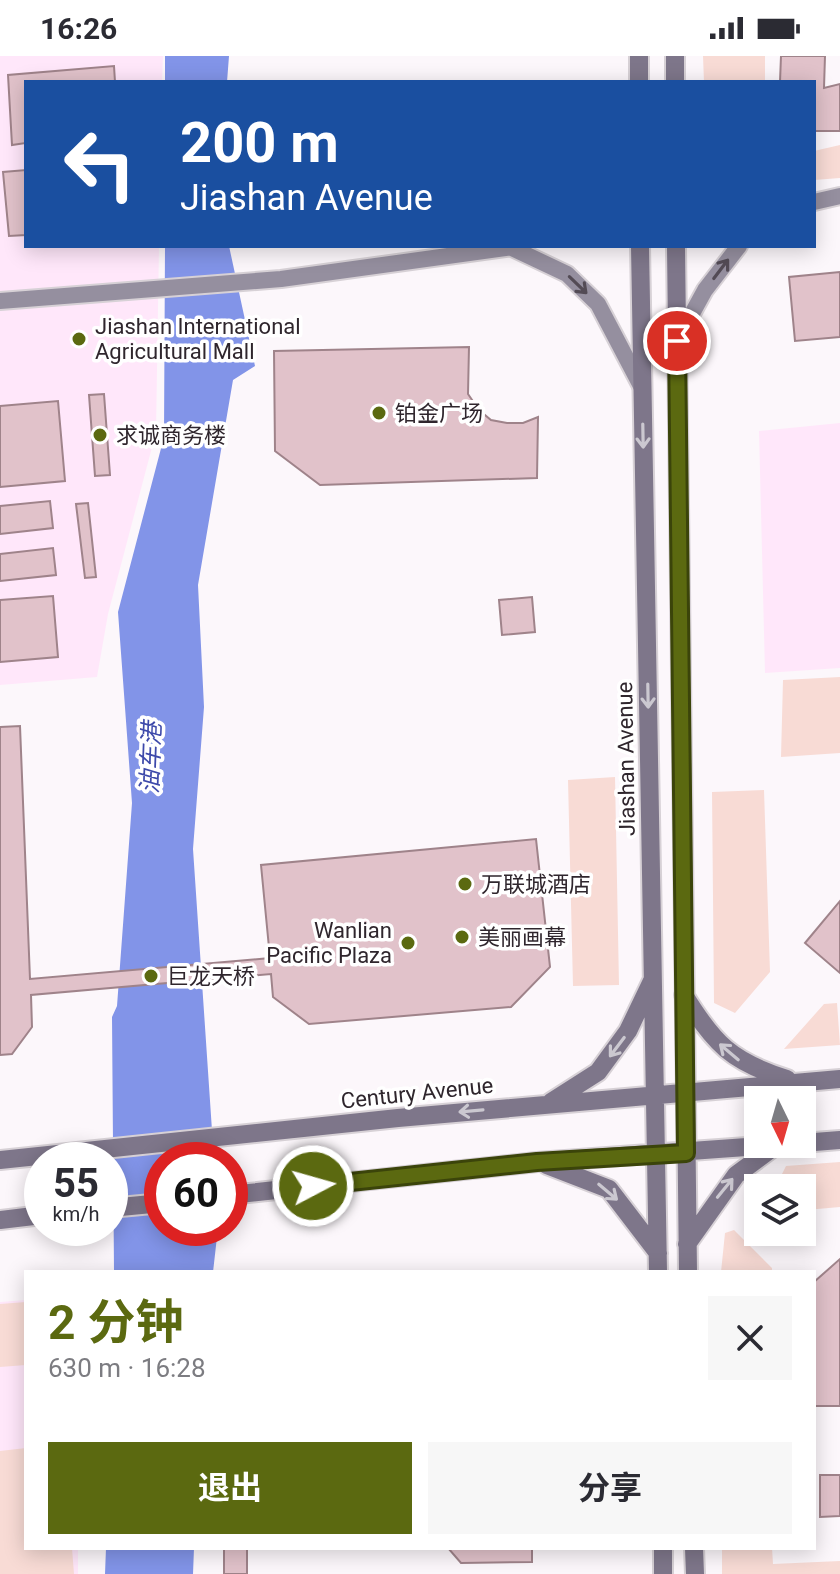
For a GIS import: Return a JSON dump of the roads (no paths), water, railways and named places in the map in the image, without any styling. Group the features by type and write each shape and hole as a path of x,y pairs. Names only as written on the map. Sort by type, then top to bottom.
{"main road":[{"path":"639,56 639,80"},
{"path":"675,56 675,80"},
{"name":"Jiashan Avenue","path":"640,248 658,1262"},
{"path":"676,248 688,1270"},
{"path":"548,1104 598,1072 628,1031 654,978"},
{"path":"683,993 703,1025 728,1054 750,1067 797,1083"},
{"name":"Century Avenue","path":"0,1160 656,1093 840,1079"},
{"path":"816,1142 840,1140"},
{"path":"248,1193 537,1162 744,1148"},
{"path":"687,1244 736,1175 759,1158"},
{"path":"537,1162 609,1189 658,1262"},
{"path":"0,1220 24,1217"},
{"path":"663,1550 663,1574"},
{"path":"694,1550 695,1574"}],"street":[{"path":"816,202 840,196"},
{"path":"0,301 281,279 501,248"},
{"path":"519,248 567,274 598,304 642,388"},
{"path":"677,341 705,290 737,248"}],"water":[{"path":"165,56 229,56 227,80 165,80"},
{"name":"油车港","path":"165,248 229,248 255,366 233,380 198,585 204,707 193,849 213,1142 144,1142 144,1246 216,1246 213,1270 114,1270 114,1246 128,1246 128,1142 113,1142 112,1017 117,1006 132,803 118,612 164,437"},
{"path":"106,1550 194,1550 193,1574 105,1574"}],"place":[{"name":"Jiashan International Agricultural Mall","path":"79,339"},
{"name":"铂金广场","path":"379,413"},
{"name":"求诚商务楼","path":"100,435"},
{"name":"万联城酒店","path":"465,884"},
{"name":"美丽画幕","path":"462,937"},
{"name":"Wanlian Pacific Plaza","path":"408,943"},
{"name":"巨龙天桥","path":"151,976"}]}
